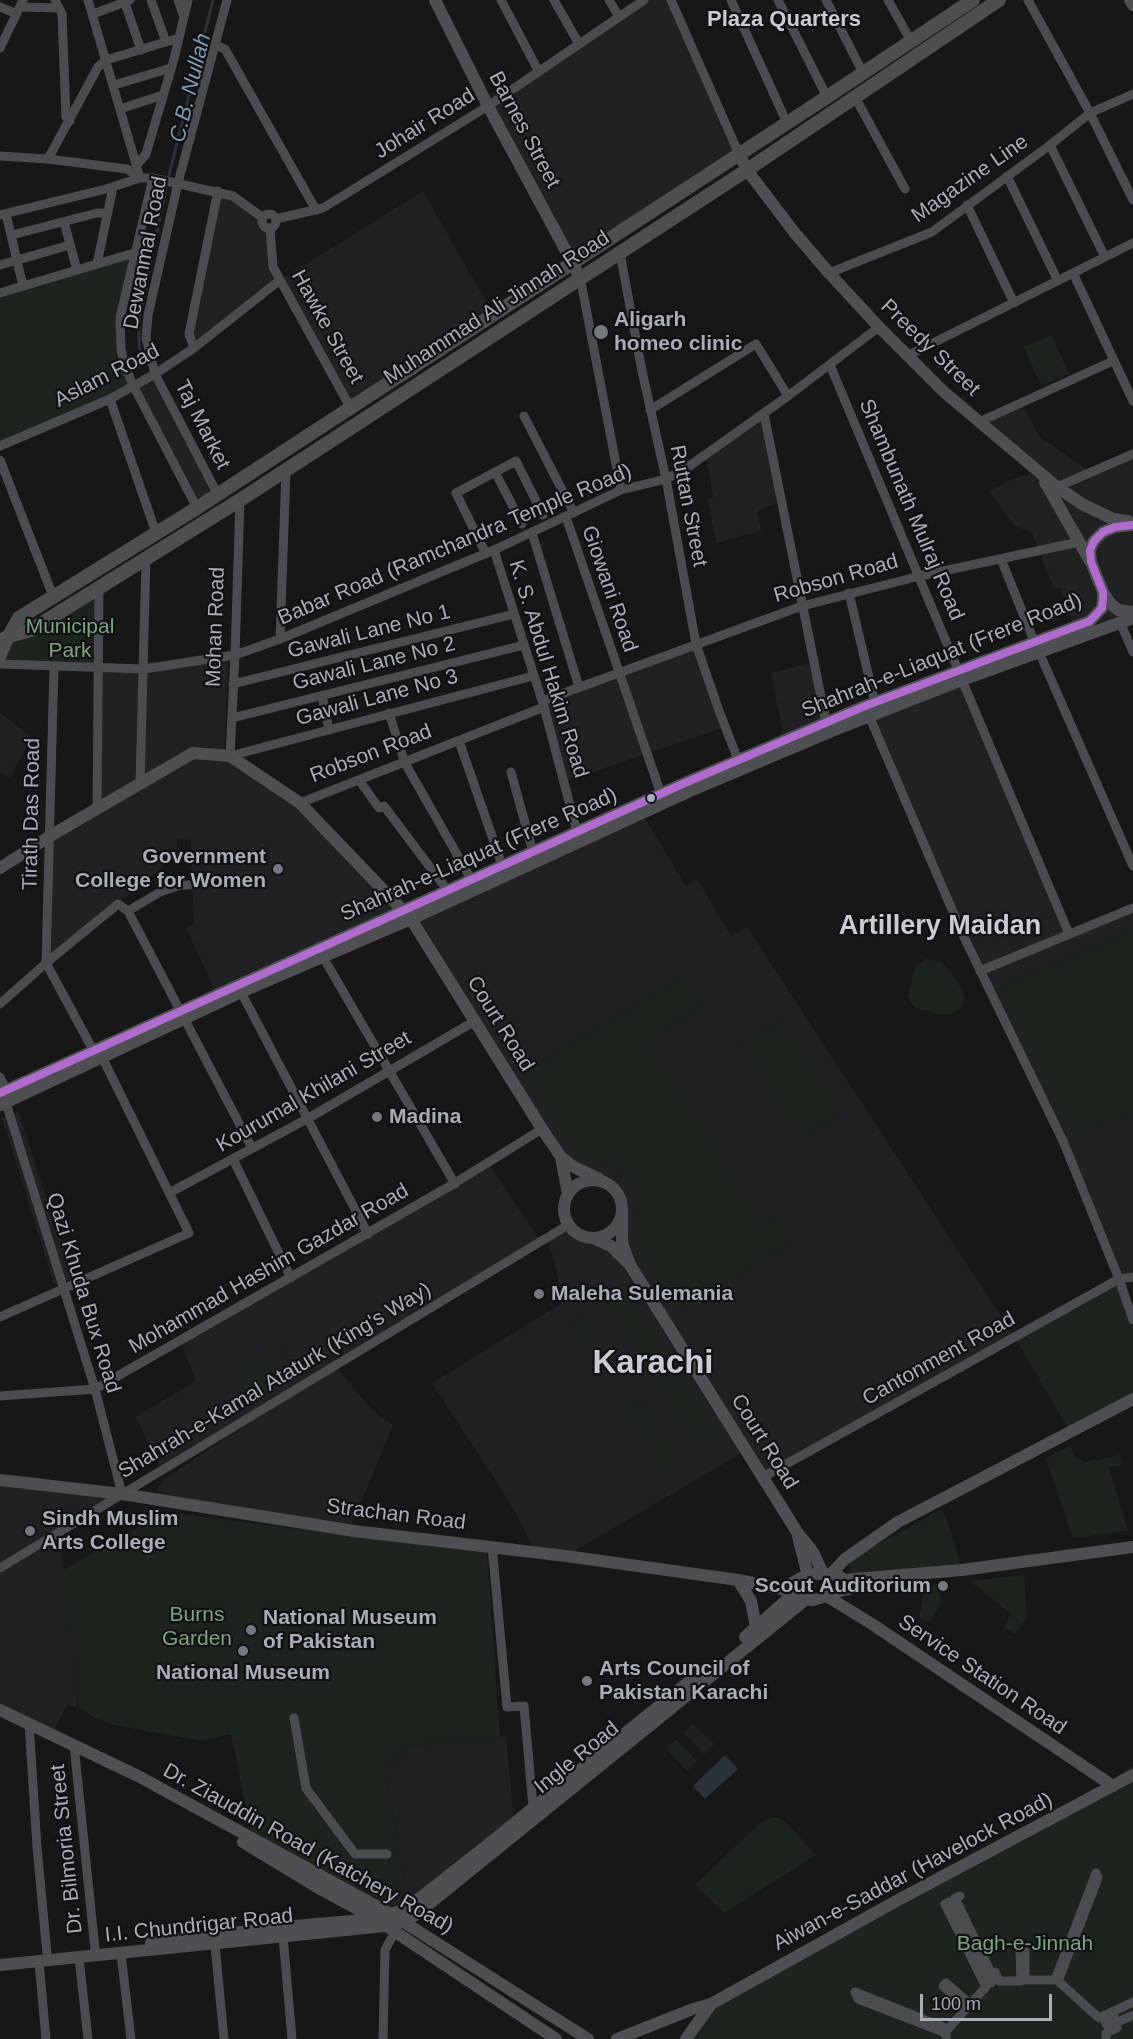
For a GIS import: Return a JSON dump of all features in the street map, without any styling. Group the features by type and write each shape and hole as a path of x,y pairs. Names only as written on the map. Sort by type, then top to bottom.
{"highway":[{"name":"Muhammad Ali Jinnah Road","path":"4,639 19,618 196,508 972,0"},
{"name":"Muhammad Ali Jinnah Road","path":"4,639 31,630 240,500 747,170 999,0"}],"main road":[{"name":"Barnes Street","path":"435,0 488,106 580,277"},
{"path":"1130,0 1133,5"},
{"name":"Preedy Street","path":"739,154 747,170 794,232 829,273 944,392 1057,487 1082,504 1113,519 1133,524"},
{"path":"1039,470 1090,562"},
{"name":"Shahrah-e-Liaquat (Frere Road)","path":"1037,646 1090,621 1102,608 1103,592 1090,562 1090,550 1094,541 1103,532 1133,524"},
{"path":"1103,592 1118,610 1133,612"},
{"name":"Shahrah-e-Liaquat (Frere Road)","path":"3,1098 182,1015 870,709 1037,646 1133,618"},
{"path":"0,657 4,639"},
{"name":"Shahrah-e-Liaquat (Frere Road)","path":"182,1015 323,957 407,915 471,879 661,794 826,722 870,709"},
{"name":"Robson Road","path":"0,868 50,836 194,753 230,756 300,803"},
{"path":"300,803 407,915"},
{"name":"Court Road","path":"407,915 561,1157 568,1194"},
{"path":"561,1157 572,1166 615,1188 620,1197 622,1213 614,1229 609,1234 593,1238"},
{"path":"603,1181 586,1180 578,1184 568,1194 564,1204 565,1218 568,1225 582,1236 611,1246 630,1265"},
{"name":"Court Road","path":"622,1213 622,1243 630,1265 797,1532 827,1574"},
{"path":"808,1576 827,1574 898,1522 1133,1399"},
{"name":"Strachan Road","path":"0,1480 122,1494 354,1531 492,1546 738,1580 789,1593 805,1600"},
{"name":"Court Road","path":"797,1532 808,1576"},
{"path":"805,1600 828,1597 842,1586 908,1575 1133,1547"},
{"path":"827,1574 842,1586"},
{"name":"Ingle Road","path":"396,1918 756,1627 789,1593 792,1583 808,1576"},
{"path":"738,1580 751,1601 756,1627"},
{"name":"Service Station Road","path":"828,1597 872,1624 1113,1786"},
{"name":"Ingle Road","path":"396,1918 414,1916 805,1600"},
{"name":"Dr. Ziauddin Road (Katchery Road)","path":"0,1712 138,1776 396,1918 588,2039"},
{"name":"Dr. Ziauddin Road (Katchery Road)","path":"75,1747 386,1926 556,2039"},
{"name":"Aiwan-e-Saddar (Havelock Road)","path":"616,2039 711,2004 900,1899 1133,1775"},
{"name":"I.I. Chundrigar Road","path":"0,1958 79,1958 215,1945 386,1926 396,1918"},
{"name":"I.I. Chundrigar Road","path":"0,1965 95,1949 282,1927 386,1926"},
{"name":"Aiwan-e-Saddar (Havelock Road)","path":"686,2039 711,2004"}],"street":[{"path":"87,0 140,178"},
{"path":"151,0 166,42"},
{"path":"178,0 184,17"},
{"path":"136,166 146,154 188,0"},
{"name":"Dewanmal Road","path":"156,374 146,338 148,315 178,183 227,0"},
{"path":"501,0 539,72"},
{"path":"554,0 579,44"},
{"path":"609,0 620,17"},
{"name":"Johair Road","path":"276,219 323,208 488,106 644,0"},
{"path":"671,0 739,154"},
{"path":"731,0 787,123"},
{"path":"778,0 827,97"},
{"path":"826,0 863,73"},
{"path":"888,0 911,41"},
{"path":"1028,0 1090,113 1133,200"},
{"path":"93,14 126,1 141,50"},
{"path":"0,7 57,4 62,14 66,117 70,121"},
{"path":"0,48 20,7"},
{"path":"48,159 98,67 106,60 179,38"},
{"path":"215,45 225,49 316,210"},
{"path":"114,85 171,68"},
{"name":"Magazine Line","path":"829,273 932,232 1090,113 1133,94"},
{"path":"120,109 163,95"},
{"path":"855,97 905,189"},
{"path":"1050,145 1105,258"},
{"path":"0,156 48,159 127,169 140,178"},
{"path":"1007,176 1058,281"},
{"path":"23,286 12,235 3,214 113,187 140,178 153,178 233,196 263,218"},
{"path":"153,178 134,253 119,333 125,367 196,508"},
{"path":"97,264 113,187"},
{"path":"194,348 189,334 218,191"},
{"path":"967,205 1014,303"},
{"path":"12,235 97,213 108,213"},
{"path":"270,214 276,219 274,226 270,228 262,224 263,218 270,214"},
{"path":"64,222 77,270"},
{"name":"Hawke Street","path":"270,228 273,267 350,407"},
{"path":"907,356 1133,243"},
{"path":"0,265 70,245"},
{"path":"0,293 134,253"},
{"name":"Ruttan Street","path":"620,253 666,479 696,644 738,760"},
{"path":"1073,273 1133,401"},
{"path":"580,277 621,490"},
{"name":"Aslam Road","path":"0,446 110,399 156,374 194,348 280,280"},
{"name":"Babar Road (Ramchandra Temple Road)","path":"0,664 144,669 235,655 280,639 490,552 621,490 666,479 688,467 764,414 879,327"},
{"path":"651,410 756,344 788,396"},
{"path":"979,422 1113,361"},
{"name":"Shambunath Mulraj Road","path":"830,365 1069,934"},
{"name":"Taj Market","path":"156,374 217,493"},
{"path":"110,399 156,533"},
{"path":"764,414 826,722"},
{"name":"Giowani Road","path":"524,416 570,515 618,673 661,794"},
{"path":"1057,487 1133,454"},
{"path":"0,460 53,596"},
{"path":"522,524 495,472 516,461 543,515"},
{"path":"280,639 286,470"},
{"name":"K. S. Abdul Hakim Road","path":"495,472 456,493 490,552 514,614 543,704 577,832"},
{"name":"Mohan Road","path":"230,756 240,500"},
{"path":"532,533 579,687"},
{"name":"Robson Road","path":"300,803 459,741 579,687 802,606 920,576 1079,542"},
{"path":"140,784 146,559"},
{"path":"1001,559 1133,866"},
{"path":"97,809 99,588"},
{"path":"849,593 870,709 980,971 1063,1141 1119,1279 1133,1320"},
{"name":"Gawali Lane No 1","path":"233,684 514,614"},
{"path":"1120,622 1133,652"},
{"name":"Gawali Lane No 2","path":"232,718 524,645"},
{"name":"Tirath Das Road","path":"46,963 54,666"},
{"name":"Gawali Lane No 3","path":"230,756 533,676"},
{"path":"322,696 330,730"},
{"path":"389,714 405,763 471,879"},
{"path":"459,741 502,866"},
{"path":"511,772 533,852"},
{"path":"359,780 379,808 384,806 448,891"},
{"path":"128,910 160,892 181,885 189,885"},
{"path":"0,1004 118,904 128,910 252,1148"},
{"path":"980,971 1133,908"},
{"path":"323,957 455,1184"},
{"path":"0,1317 189,1233 98,1053 46,963"},
{"path":"241,992 368,1234"},
{"path":"0,994 0,1004"},
{"name":"Kourumal Khilani Street","path":"169,1193 307,1119 475,1021"},
{"name":"Qazi Khuda Bux Road","path":"0,1077 3,1098 95,1389 122,1494"},
{"name":"Mohammad Hashim Gazdar Road","path":"0,1396 95,1389 455,1184 542,1129"},
{"path":"233,1159 291,1278"},
{"name":"Shahrah-e-Kamal Ataturk (King's Way)","path":"0,1568 568,1225"},
{"name":"Cantonment Road","path":"763,1477 1119,1279 1133,1277"},
{"path":"492,1546 507,1707 524,1706 533,1807"},
{"path":"294,1718 306,1788 355,1854 387,1854"},
{"path":"29,1725 46,2039"},
{"name":"Dr. Bilmoria Street","path":"75,1747 95,1949"},
{"path":"946,2039 946,2033 858,1999 855,1992 948,2029 967,2008 943,1986 946,1983 970,2004 986,1987 945,1904 949,1902 987,1982 991,1983 994,1979 955,1898 960,1896 999,1981 1021,1981 1020,1951 1025,1951 1025,1980 1055,1980 1096,1873 1098,1878 1058,1981 1099,2018 1133,2002"},
{"path":"383,2039 386,1926 396,1918"},
{"path":"283,1936 292,2039"},
{"path":"215,1945 224,2039"},
{"path":"121,1954 131,2039"},
{"path":"79,1958 88,2039"},
{"path":"1133,2007 1107,2019 1105,2023 1109,2026 1133,2015"},
{"path":"1106,2039 1106,2033 1133,2021"}],"shaded area":[{"path":"644,0 671,0 739,154 572,263 488,106"},
{"path":"218,191 233,196 268,228 280,280 194,348 189,336"},
{"path":"423,191 493,314 350,407 280,280"},
{"path":"155,374 217,493 197,508 134,387"},
{"path":"1021,403 1041,438 1091,472 1133,454 1133,619 1078,638 1060,588 1054,589 1032,533 1014,525 989,491 1010,480 1038,471 979,422"},
{"path":"764,414 781,501 757,511 761,531 716,543 708,499 713,497 706,454"},
{"path":"696,644 725,727 564,782 542,701"},
{"path":"229,650 224,755 300,803 404,911 217,995 186,928 194,924 191,840 177,839 177,855 46,963 50,836 92,812 95,672 149,661 153,663"},
{"path":"814,662 826,722 784,740 771,673"},
{"path":"962,680 1069,934 1133,908 1133,1277 1119,1279 1063,1141 962,933 869,717"},
{"path":"0,713 32,737 10,778 0,772"},
{"path":"642,813 686,886 697,879 731,936 747,927 1015,1338 763,1476 747,1450 566,1556 536,1552 507,1498 432,1383 562,1303 555,1262 546,1238 568,1227 611,1246 622,1243 614,1229 620,1221 622,1203 615,1188 572,1166 411,919"},
{"path":"18,1111 71,1272 79,1276 54,1285 3,1121 0,1119"},
{"path":"488,1163 541,1242 160,1465 135,1417 196,1381 180,1340"},
{"path":"336,1366 377,1414 393,1425 351,1526 181,1500 156,1490 166,1478"},
{"path":"0,1480 122,1494 59,1532 78,1701 77,1708 68,1704 52,1734 0,1710"},
{"path":"506,1736 514,1823 410,1904 385,1770 408,1746"},
{"path":"725,1755 738,1769 705,1799 693,1786"}],"green space":[{"path":"134,253 119,333 134,387 0,446 0,293"},
{"path":"1052,335 1069,374 1041,386 1024,347"},
{"name":"Municipal Park","path":"99,588 99,669 0,664 9,636"},
{"path":"1133,930 1133,1111 1070,1138 997,988"},
{"path":"926,959 941,961 951,973 964,997 962,1008 948,1015 941,1015 914,1007 908,997 915,967"},
{"path":"684,975 705,1006 650,1040 765,1223 779,1214 794,1242 677,1313 629,1242 637,1226 638,1211 631,1185 622,1172 610,1163 597,1159 577,1159 522,1073"},
{"path":"783,1018 843,1108 833,1115 834,1117 798,1140 755,1068 753,1069 738,1046"},
{"path":"620,1277 721,1435 716,1441 692,1437 610,1314 606,1302 608,1290"},
{"path":"1119,1279 1133,1321 1133,1400 1072,1435 1015,1338"},
{"path":"578,1318 585,1320 598,1333 611,1358 597,1367 568,1322"},
{"path":"280,1340 282,1367 288,1375 250,1399 227,1366 233,1362 251,1361 266,1352 264,1348"},
{"path":"637,1401 644,1404 676,1454 672,1464 662,1469 624,1409"},
{"path":"1071,1446 1076,1458 1085,1462 1120,1455 1123,1464 1109,1468 1128,1531 1073,1538 1046,1458"},
{"path":"941,1509 947,1519 962,1570 854,1584 848,1561"},
{"name":"Burns Garden","path":"165,1512 487,1553 500,1737 408,1746 385,1770 410,1904 391,1906 251,1833 231,1734 203,1741 114,1725 93,1717 79,1707 61,1571"},
{"path":"1024,1575 1027,1617 1015,1634 1004,1628 1011,1614 970,1581"},
{"path":"940,1583 941,1602 931,1621 919,1619 925,1586"},
{"path":"693,1724 714,1744 704,1754 684,1733"},
{"path":"676,1739 697,1761 687,1771 666,1748"},
{"name":"Bagh-e-Jinnah","path":"1133,1766 1133,2039 686,2039 711,2004 1063,1813"},
{"path":"771,1818 779,1818 786,1823 816,1855 724,1913 695,1885 760,1823"}],"waterway":[{"name":"C.B. Nullah","path":"169,175 213,0"},
{"path":"142,364 139,319 166,188"}],"transit line":[{"path":"0,1093 687,782 865,706 1090,621 1102,608 1103,599 1103,592 1091,562 1090,550 1094,541 1103,532 1115,527 1133,525"}],"place":[{"name":"Aligarh homeo clinic","path":"601,332"},
{"name":"Government College for Women","path":"278,869"},
{"name":"Madina","path":"377,1117"},
{"name":"Maleha Sulemania","path":"539,1294"},
{"name":"Sindh Muslim Arts College","path":"30,1531"},
{"name":"Scout Auditorium","path":"943,1586"},
{"name":"National Museum of Pakistan","path":"251,1630"},
{"name":"National Museum","path":"243,1651"},
{"name":"Arts Council of Pakistan Karachi","path":"587,1681"}],"district":[{"name":"Plaza Quarters","path":"784,20"},
{"name":"Artillery Maidan","path":"940,927"},
{"name":"Karachi","path":"653,1364"}]}
